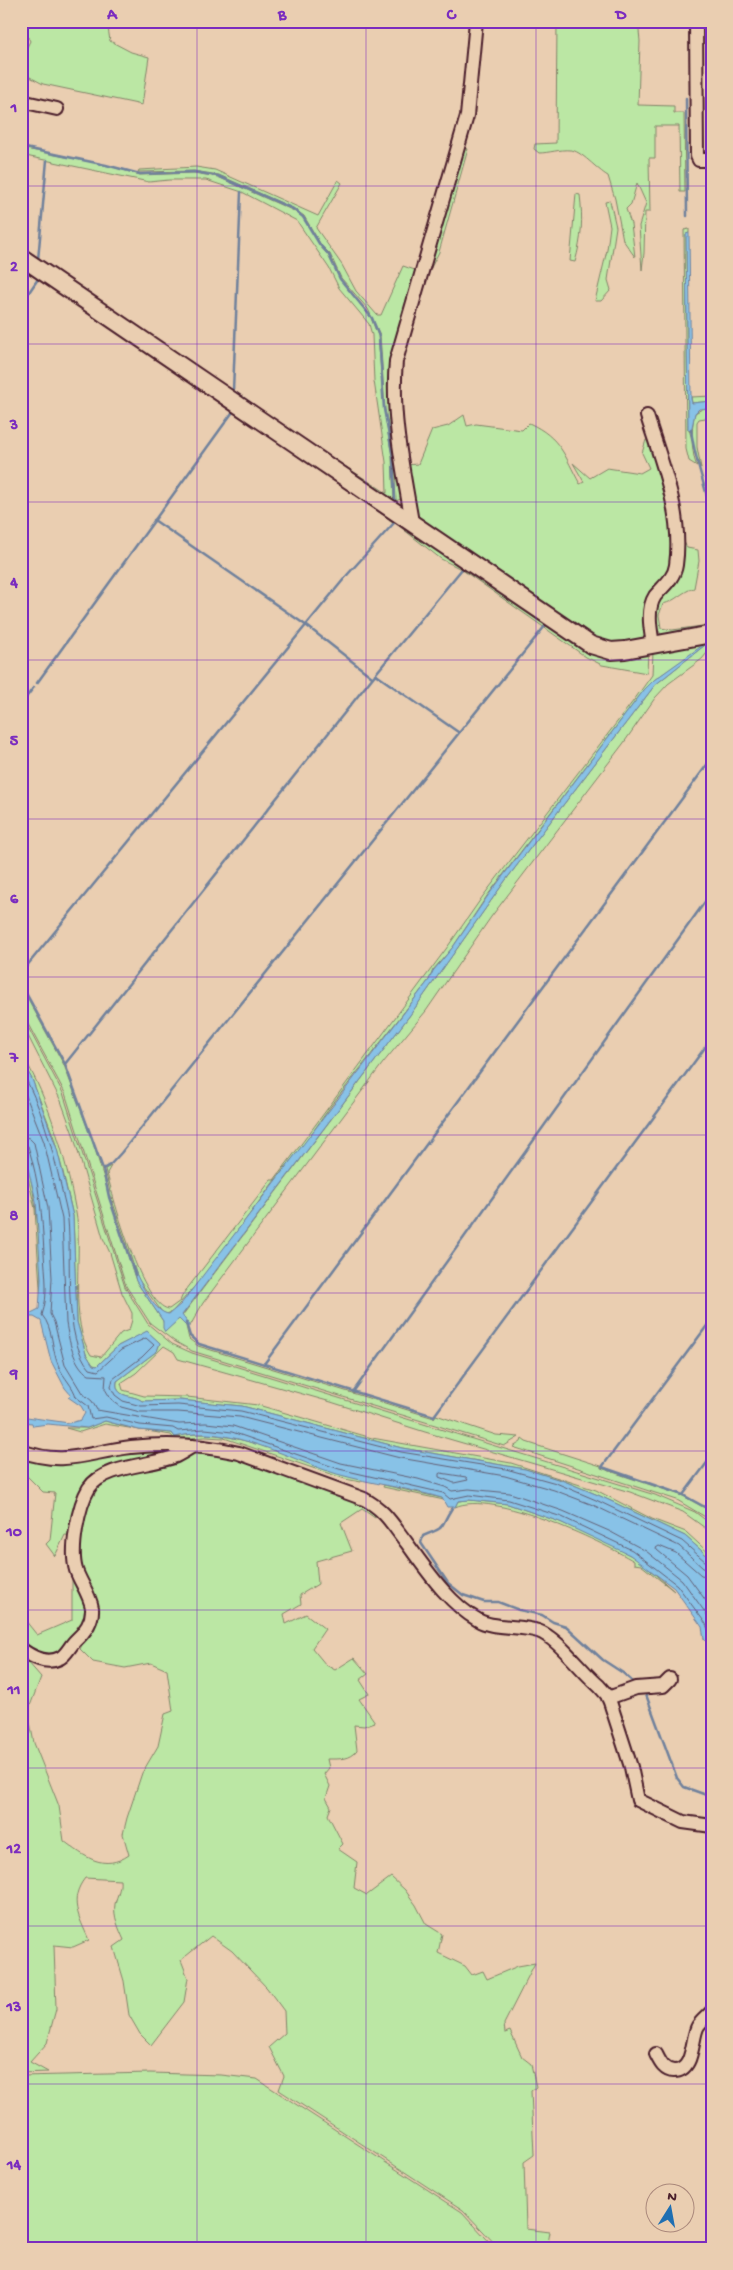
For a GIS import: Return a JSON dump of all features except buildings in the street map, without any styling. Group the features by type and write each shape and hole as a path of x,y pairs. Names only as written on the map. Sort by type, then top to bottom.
{"main road":[{"path":"21,257 591,645 611,651 712,634"}],"street":[{"path":"412,522 402,467 395,409 396,361 467,116 476,21"},
{"path":"696,21 697,156 699,160 712,160"},
{"path":"21,101 57,109"},
{"path":"647,416 668,477 675,520 676,555 674,574 654,598 651,608 653,645"},
{"path":"21,1451 45,1458 65,1460 132,1447 193,1446 239,1452 350,1493 378,1506 390,1518 425,1568 455,1602 478,1621 544,1633 599,1686 608,1698 631,1767 638,1800 683,1822 712,1826"},
{"path":"21,1649 34,1658 41,1660 60,1658 83,1634 90,1621 92,1609 76,1569 74,1551 81,1504 93,1482 102,1476 176,1456 193,1446"},
{"path":"608,1698 636,1688 663,1686 670,1679"},
{"path":"656,2054 660,2062 670,2071 677,2072 684,2068 689,2058 698,2026 712,2011"}],"green space":[{"path":"21,21 107,21 110,41 131,52 149,57 142,105 43,84 28,76 21,77 21,59 30,41 26,33 21,31"},
{"path":"557,21 638,21 640,41 638,105 674,106 674,113 684,113 685,192 680,192 679,126 655,126 655,158 649,158 650,212 645,212 642,270 639,226 646,203 637,183 631,204 626,209 631,224 635,257 623,240 615,199 608,176 574,151 562,150 539,153 534,149 535,144 556,143"},
{"path":"21,148 106,165 140,175 194,173 218,177 292,210 303,217 320,246 328,255 340,279 371,318 378,336 384,409 392,457 394,501 21,253 21,249 299,437 387,493 386,462 374,381 372,335 369,324 339,288 329,268 297,221 242,192 206,180 149,182 21,155"},
{"path":"462,148 468,149 439,252 421,287"},
{"path":"196,167 215,170 318,216 338,180 342,183 316,228 342,265 356,291 377,315 381,315 403,266 418,271 398,345 405,497 396,501 394,457 385,409 380,335 368,309 341,278 330,254 321,245 304,216 293,208 219,175 194,171 138,172 139,170"},
{"path":"576,194 580,195 582,220 575,262 570,261"},
{"path":"610,201 616,227 608,280 611,290 601,301 595,301 607,250 610,226 605,202"},
{"path":"689,229 689,233 686,234 688,429 697,466 689,461 686,449 684,230"},
{"path":"36,276 569,636 648,652 647,673 602,665 586,657 461,569 441,559 394,522 392,523 389,519"},
{"path":"712,396 712,401 692,403 691,397"},
{"path":"704,408 712,408 712,417 699,419 697,422 697,447 701,468 694,448 693,427 695,413"},
{"path":"464,415 467,426 476,424 522,430 529,423 540,429 555,441 580,484 584,482 573,463 590,478 607,468 640,473 649,468 642,453 646,440 654,442 673,532 672,566 654,595 650,640 614,644 596,639 418,518 405,465 418,464 432,430 448,426"},
{"path":"676,487 684,542 687,548 698,550 699,561 694,588 663,604 659,615 661,628 672,630 710,625 712,629 663,637 656,627 656,607 668,588"},
{"path":"712,640 712,647 702,659 668,684 655,698 623,744 491,917 426,1011 383,1063 203,1303 190,1326 182,1316 410,1015 505,881 655,685 705,645 654,680 644,690 487,896 453,947 433,970 429,980 331,1106 203,1277 172,1312 166,1314 162,1312 138,1279 111,1197 105,1169 111,1166 107,1173 110,1186 122,1226 139,1271 149,1290 159,1303 169,1309 180,1301 183,1294 271,1180 274,1180 446,949 483,896 634,700 652,675 653,651"},
{"path":"21,986 64,1065 93,1143 136,1281 163,1321 165,1331 179,1319 186,1326 189,1339 198,1346 434,1418 436,1415 496,1435 519,1437 504,1446 192,1351 174,1341 150,1323 126,1286 65,1093 21,1011"},
{"path":"21,1014 63,1093 125,1287 148,1324 172,1344 192,1353 655,1495 695,1512 712,1525 712,1533 683,1512 630,1492 425,1432 331,1402 178,1359 174,1352 164,1346 136,1373 121,1383 123,1390 144,1396 187,1397 258,1405 372,1438 511,1463 596,1490 652,1519 686,1532 712,1556 712,1560 685,1536 598,1495 564,1481 525,1469 402,1448 242,1406 179,1400 142,1401 118,1391 117,1381 157,1351 160,1343 147,1332 118,1346 97,1366 93,1365 86,1354 77,1322 73,1216 54,1138 32,1079 21,1060 21,1053 49,1111 69,1178 77,1219 78,1308 80,1325 84,1341 91,1355 101,1357 121,1333 129,1330 132,1313 122,1293 110,1253 103,1238 73,1134 61,1101 21,1022"},
{"path":"21,1140 35,1200 41,1262 41,1303 35,1209 26,1168 21,1162"},
{"path":"105,1421 136,1429 105,1424 80,1432 66,1428 87,1428"},
{"path":"143,1430 172,1433 175,1437 197,1434 220,1436 244,1441 362,1480 361,1482 345,1479 224,1438 174,1439 171,1435"},
{"path":"522,1439 683,1496 712,1512 712,1521 677,1500 513,1447 521,1442"},
{"path":"188,1448 93,1481 74,1536 65,1535 55,1556 46,1544 50,1540 55,1493 43,1492 21,1470 21,1453 86,1458"},
{"path":"220,1450 382,1512 375,1518 362,1509 341,1523 352,1551 316,1561 318,1584 300,1595 301,1604 284,1614 286,1624 306,1614 325,1629 312,1648 326,1665 335,1670 354,1658 368,1674 360,1680 369,1694 359,1699 375,1722 364,1726 354,1725 357,1750 351,1756 327,1759 329,1768 324,1774 330,1786 326,1798 331,1807 328,1815 343,1844 338,1849 357,1862 354,1888 367,1895 391,1877 405,1890 426,1924 442,1934 438,1953 465,1966 472,1975 483,1971 487,1979 518,1966 535,1963 504,2024 505,2033 510,2031 522,2057 531,2064 536,2087 531,2091 534,2155 524,2162 526,2229 550,2232 547,2249 500,2249 463,2210 279,2090 284,2076 269,2047 285,2033 284,2011 267,1988 232,1951 211,1936 181,1960 188,1978 184,2002 151,2045 140,2034 129,2015 124,1981 114,1947 124,1940 118,1927 115,1913 120,1880 85,1878 80,1886 76,1901 77,1909 89,1940 73,1947 54,1945 56,2009 47,2043 30,2062 48,2072 21,2073 21,1654 41,1677 30,1706 30,1722 34,1743 59,1806 64,1841 87,1857 95,1860 111,1862 120,1860 129,1855 123,1834 142,1773 158,1746 165,1714 173,1711 167,1670 151,1663 125,1668 93,1662 80,1649 91,1627 77,1557 81,1525 95,1485 187,1452"},
{"path":"384,1485 442,1498 444,1500 383,1487"},
{"path":"469,1500 508,1504 560,1522 604,1541 639,1560 674,1591 641,1565 634,1564 634,1561 618,1552 572,1530 519,1511 494,1505 472,1504 455,1507 458,1501"},
{"path":"72,1554 90,1615 64,1651 48,1658 21,1645 21,1615 37,1635 72,1620"},
{"path":"150,2073 221,2075 257,2079 462,2212 496,2249 21,2249 21,2076"}],"water":[{"path":"689,233 691,399 692,403 712,401 712,408 699,409 695,413 691,432 688,429 686,234"},
{"path":"705,645 655,685 505,881 410,1015 182,1315 190,1326 186,1326 179,1319 165,1332 163,1321 136,1281 131,1262 146,1293 157,1307 169,1314 181,1304 429,980 433,971 453,947 487,897 644,690 654,680"},
{"path":"21,1060 32,1079 57,1149 73,1216 77,1322 86,1354 93,1365 97,1366 118,1346 147,1331 160,1343 157,1351 117,1381 117,1387 121,1393 142,1401 179,1400 242,1406 402,1448 525,1469 564,1481 598,1495 685,1536 712,1560 712,1647 704,1639 702,1627 674,1588 630,1555 560,1522 508,1504 469,1500 458,1501 455,1507 447,1507 442,1498 337,1474 258,1445 216,1435 195,1434 175,1437 172,1433 139,1430 105,1421 87,1428 48,1424 33,1426 32,1423 21,1422 21,1417 27,1417 69,1423 81,1420 85,1413 81,1406 68,1397 71,1395 65,1388 51,1361 41,1321 34,1317 21,1317 21,1314 29,1314 39,1309 41,1279 36,1201 21,1140"}],"waterway":[{"path":"686,98 687,216"},
{"path":"21,147 140,174 194,172 218,176 293,209 303,217 320,245 329,255 340,279 372,318 379,336 384,409 393,457 395,501"},
{"path":"38,260 47,160"},
{"path":"241,192 233,391 249,402"},
{"path":"21,304 38,279"},
{"path":"37,683 232,413"},
{"path":"691,429 712,519"},
{"path":"154,520 307,626 372,677"},
{"path":"21,973 348,574 394,523"},
{"path":"65,1064 373,677 462,569"},
{"path":"103,1169 111,1164 121,1153 545,626"},
{"path":"375,674 458,732"},
{"path":"21,704 34,687"},
{"path":"264,1364 712,758"},
{"path":"353,1392 712,892"},
{"path":"21,984 65,1064 103,1169 109,1197 135,1275"},
{"path":"186,1323 190,1336 199,1344 434,1416 712,1038"},
{"path":"712,1319 602,1467 683,1495 712,1511"},
{"path":"683,1495 712,1456"},
{"path":"452,1508 442,1526 423,1536 421,1543 448,1583 463,1595 484,1602 498,1602 519,1610 542,1615 553,1622 566,1626 603,1660 634,1683"},
{"path":"645,1692 677,1778 684,1787 712,1797"}]}
